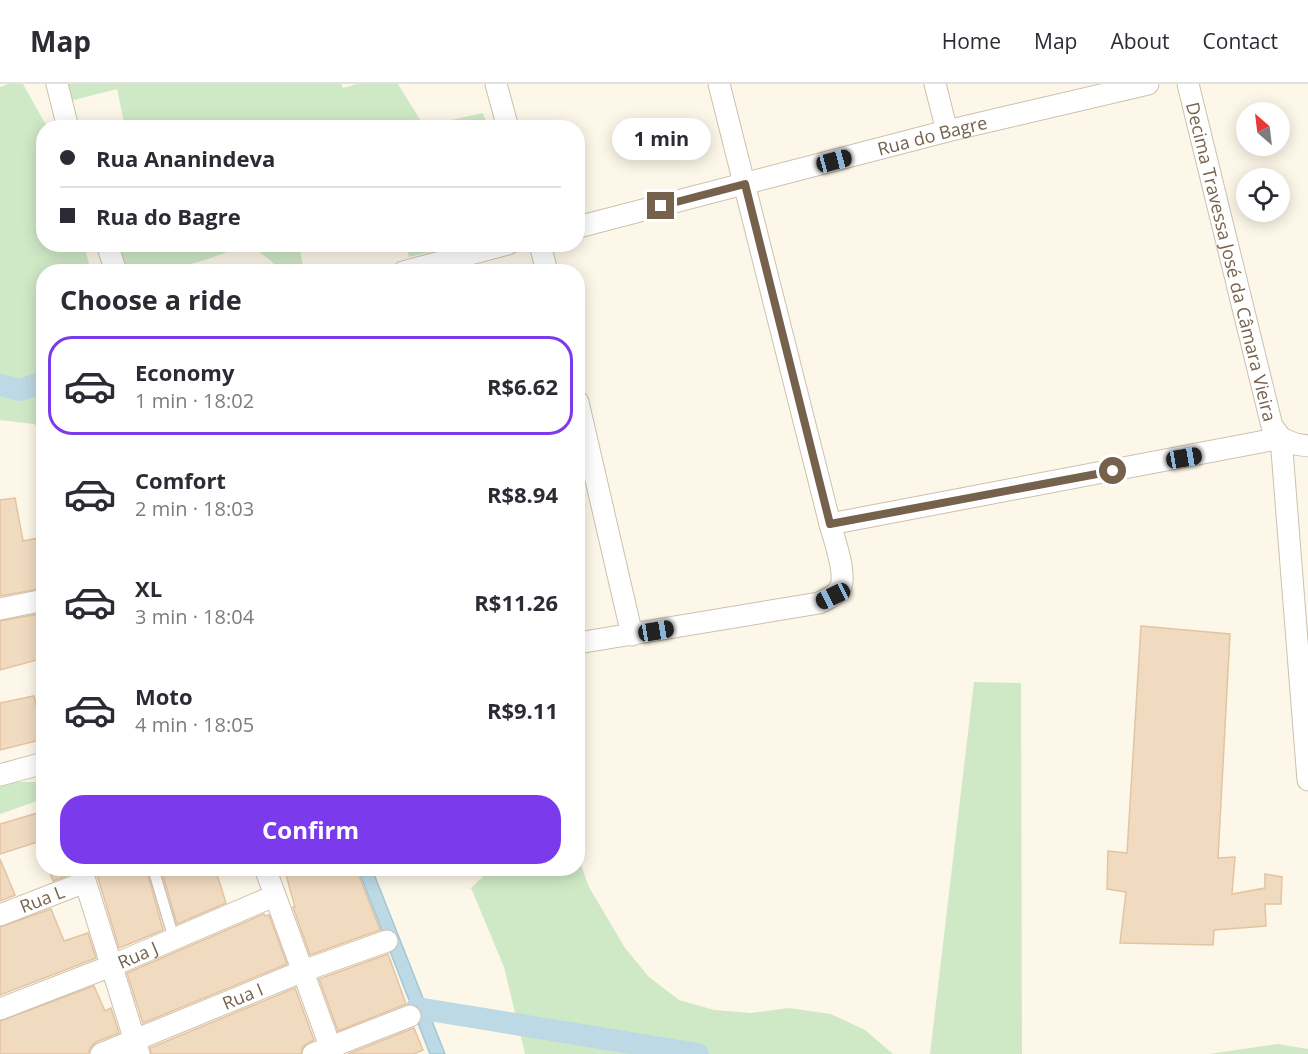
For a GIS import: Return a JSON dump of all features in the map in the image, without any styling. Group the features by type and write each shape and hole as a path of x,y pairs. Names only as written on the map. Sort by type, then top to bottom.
{"street":[{"path":"57,84 66,120"},
{"path":"496,84 506,120"},
{"path":"585,642 819,603 833,596 841,586 842,573 719,84"},
{"path":"935,84 946,131"},
{"name":"Rua do Bagre","path":"585,225 946,131 1065,93 1148,84"},
{"name":"Decima Travessa José da Câmara Vieira","path":"1188,84 1272,426 1281,438"},
{"path":"433,264 477,252"},
{"path":"585,432 632,635"},
{"path":"830,524 1281,438 1308,446"},
{"path":"1281,438 1308,780"},
{"path":"0,609 36,602"},
{"path":"0,775 36,765"},
{"name":"Rua L","path":"0,915 81,876"},
{"path":"83,876 137,1047"},
{"path":"268,876 303,971 326,1052 410,1016"},
{"name":"Rua J","path":"0,1009 111,966 274,896"},
{"name":"Rua I","path":"101,1054 137,1047 303,971 387,941"}],"lane":[{"path":"155,876 174,939"}],"green space":[{"path":"8,84 23,84 43,120 36,120 36,252 86,252 89,264 36,264 36,426 34,424 0,420 0,87"},
{"path":"68,84 341,84 343,88 357,84 398,84 420,120 124,120 117,89 62,103"},
{"path":"483,113 486,120 451,120"},
{"path":"120,252 227,252 191,264 125,264"},
{"path":"260,252 300,252 303,264 274,264"},
{"path":"408,252 431,252 409,257"},
{"path":"974,682 1021,683 1022,1054 930,1054"},
{"path":"12,782 36,782 36,801 0,814 0,785"},
{"path":"484,876 585,876 589,887 625,948 649,977 679,1000 714,1010 751,1013 789,1008 831,1014 865,1030 893,1054 525,1054 504,967 471,888"},
{"path":"1278,1044 1308,1049 1308,1054 1209,1054"}],"water":[{"path":"361,876 375,876 445,1054 430,1054"}],"building":[{"path":"15,498 23,541 36,539 36,589 0,596 0,500"},
{"path":"36,614 36,660 0,670 0,621"},
{"path":"1141,626 1230,634 1218,858 1235,857 1232,894 1265,888 1265,874 1282,877 1281,904 1265,904 1266,926 1214,930 1213,945 1120,943 1126,892 1107,889 1108,851 1127,853"},
{"path":"34,696 36,741 0,750 0,703"},
{"path":"36,813 36,843 0,854 0,824"},
{"path":"0,859 15,895 0,901"},
{"path":"51,876 65,876 53,881"},
{"path":"97,876 148,876 163,930 119,948"},
{"path":"163,876 218,876 226,903 177,924"},
{"path":"286,876 359,876 380,930 310,955 293,907 295,907"},
{"path":"51,909 64,941 88,933 96,958 0,995 0,927"},
{"path":"264,914 269,915 287,964 143,1023 127,973"},
{"path":"388,954 406,1004 338,1031 319,979"},
{"path":"94,986 105,1011 111,1008 119,1033 96,1042 88,1054 0,1054 0,1021"},
{"path":"295,988 314,1040 303,1046 301,1054 151,1054 150,1048"},
{"path":"414,1028 423,1050 414,1054 348,1054"}],"waterway":[{"path":"0,385 20,390 36,385"},
{"path":"417,1008 698,1054"}],"route":[{"path":"661,206 745,184 830,524 1113,471"}]}
